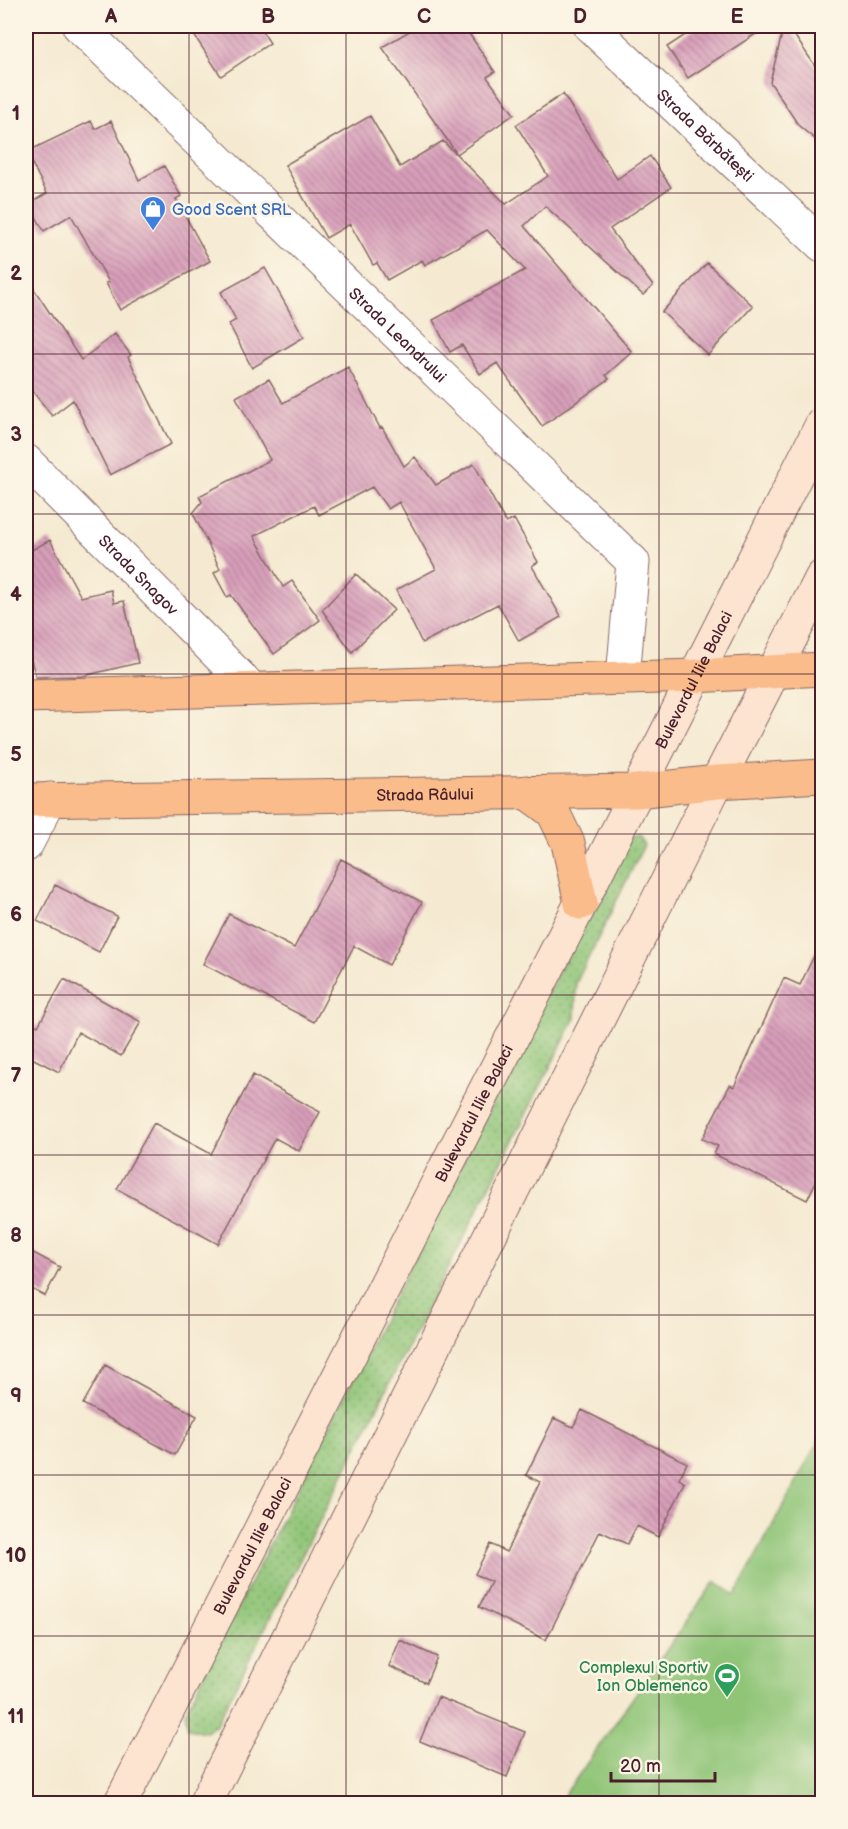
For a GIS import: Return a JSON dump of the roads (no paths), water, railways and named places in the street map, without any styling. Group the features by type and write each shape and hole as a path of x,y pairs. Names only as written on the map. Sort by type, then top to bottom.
{"main road":[{"name":"Bulevardul Ilie Balaci","path":"120,1803 581,903 822,424"},
{"path":"205,1803 822,577"},
{"path":"26,696 695,676 822,669"},
{"name":"Strada Râului","path":"38,799 636,791 717,782 822,776"},
{"path":"526,792 552,812 568,843 581,903"}],"street":[{"name":"Strada Leandrului","path":"79,26 633,561 623,678"},
{"name":"Strada Bărbătești","path":"590,26 822,245"},
{"name":"Strada Snagov","path":"26,461 252,689"},
{"path":"26,845 38,799"}],"place":[{"name":"Good Scent SRL","path":"153,232"},
{"name":"Complexul Sportiv Ion Oblemenco","path":"727,1699"}]}
